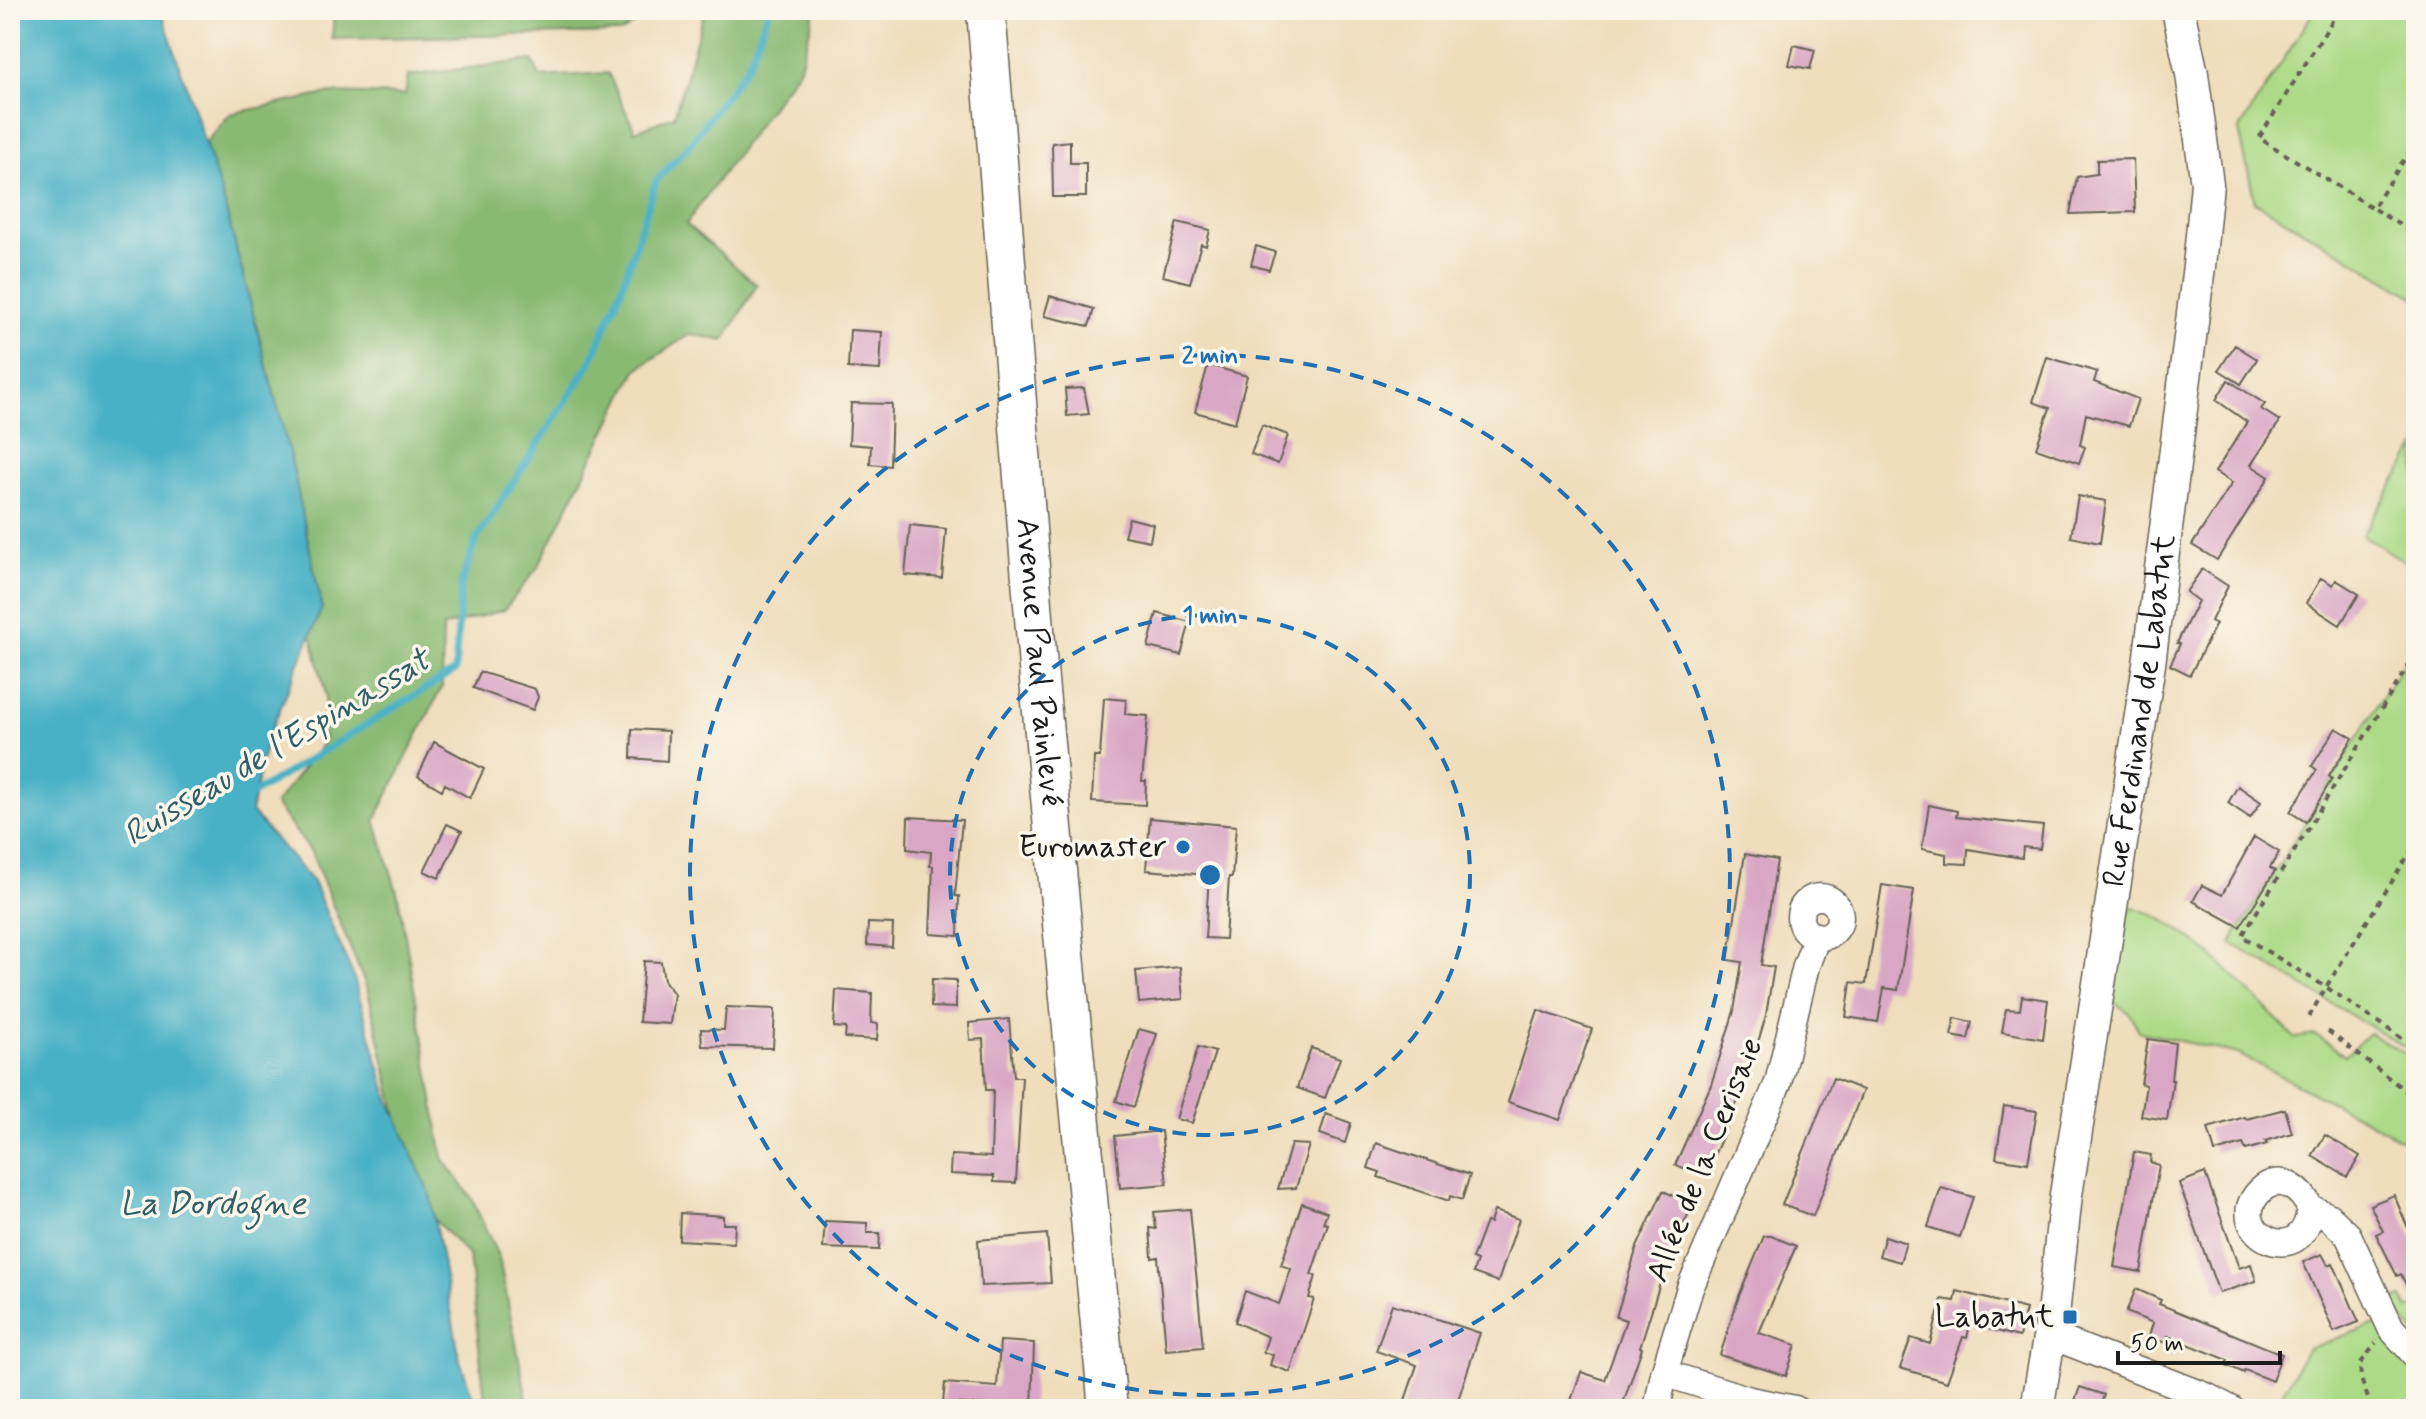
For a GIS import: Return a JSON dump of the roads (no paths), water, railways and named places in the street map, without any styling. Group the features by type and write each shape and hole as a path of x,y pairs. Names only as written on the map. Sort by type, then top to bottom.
{"main road":[{"name":"Avenue Paul Painlevé","path":"986,10 1039,680 1108,1409"}],"street":[{"name":"Rue Ferdinand de Labatut","path":"2037,1409 2066,1195 2149,664 2207,184 2192,74 2178,10"},
{"name":"Allée de la Cerisaie","path":"1657,1409 1664,1373 1690,1288 1778,1083 1806,966 1817,936"},
{"path":"2310,1208 2328,1216 2348,1235 2395,1332 2416,1356"},
{"path":"2049,1335 2206,1396 2231,1409"},
{"path":"1664,1373 1750,1400 1795,1409"}],"water":[{"name":"La Dordogne","path":"10,10 161,10 223,198 291,459 322,608 265,745 251,812 313,882 353,975 388,1097 430,1195 460,1360 477,1409 10,1409"}],"waterway":[{"name":"Ruisseau de l'Espinassat","path":"249,796 455,671 461,584 476,540 591,362 621,290 656,181 690,144 748,65 769,10"}],"place":[{"name":"Euromaster","path":"1183,847"},
{"name":"Labatut","path":"2070,1317"}]}
